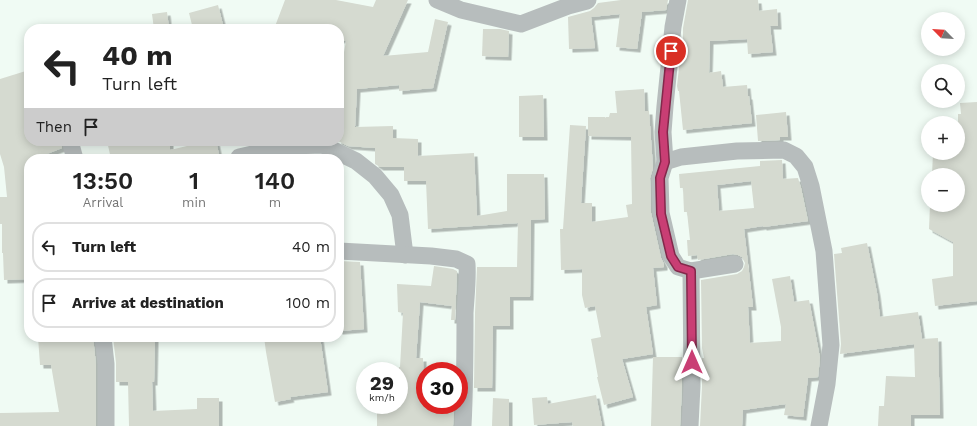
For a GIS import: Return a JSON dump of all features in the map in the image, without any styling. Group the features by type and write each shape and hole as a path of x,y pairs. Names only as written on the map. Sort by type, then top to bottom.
{"street":[{"path":"437,0 461,10 521,24 588,0"},
{"path":"678,0 673,27 665,106 663,132 665,162 660,178 661,214 671,256 678,267 691,271 735,264"},
{"path":"253,154 289,146"},
{"path":"325,146 342,154"},
{"path":"665,162 682,157 737,151 784,150 796,156 805,167 811,186 824,251 831,345 827,384 819,426"},
{"path":"344,155 356,161 375,176 391,195 400,215 405,255"},
{"path":"344,251 456,259 467,264 465,401 463,426"},
{"path":"690,426 692,386 691,271"},
{"path":"104,342 106,364 106,426"}],"building":[{"path":"285,0 336,0 373,7 376,0 408,0 383,56 428,52 435,19 448,22 433,88 399,91 399,85 357,89 355,127 393,126 393,138 418,139 418,156 474,153 477,216 507,211 507,174 544,174 545,219 531,220 530,297 510,297 510,326 493,326 492,388 474,388 477,267 517,267 518,223 428,229 426,181 404,181 404,167 380,167 375,164 375,148 348,146 344,144 344,52 346,41 344,40 344,24 276,24"},
{"path":"621,0 668,0 666,10 642,12 637,49 616,47 620,14 591,17 595,48 569,49 568,17 590,11 598,3"},
{"path":"688,0 758,0 759,11 777,9 778,26 770,26 773,52 748,54 747,39 710,41 709,73 721,71 723,87 747,85 752,123 683,130 679,91 677,86 681,49 683,49 683,28"},
{"path":"218,5 223,24 192,24 189,13"},
{"path":"167,12 168,24 153,24 152,14"},
{"path":"483,29 500,29 509,31 508,57 482,56"},
{"path":"24,72 24,146 61,146 62,148 47,154 24,154 24,279 4,280 2,224 0,224 0,197 7,197 4,167 0,154 0,79"},
{"path":"644,89 645,111 649,111 653,168 650,178 651,213 661,258 664,264 664,267 653,268 657,305 646,307 653,354 622,359 633,397 604,405 597,377 591,339 601,337 595,306 585,308 582,295 582,269 561,270 560,229 563,229 570,125 586,126 581,203 592,203 592,222 628,217 626,205 632,204 631,137 588,136 588,117 606,118 609,117 610,113 617,113 615,91"},
{"path":"543,95 544,137 519,137 519,96"},
{"path":"977,102 977,301 935,306 932,279 953,276 953,242 929,229 930,212 965,212 965,168 932,168 933,160 965,160 965,116 958,116 958,114 961,114 960,108 965,108 965,103"},
{"path":"786,112 788,137 780,137 780,140 758,141 756,115"},
{"path":"108,146 170,146 170,150 187,146 217,146 219,154 110,154"},
{"path":"782,160 783,179 798,178 808,221 744,229 753,307 748,307 750,343 781,341 781,327 772,279 790,276 794,302 809,300 820,358 818,377 808,378 803,417 784,415 786,404 743,410 742,426 700,426 702,358 704,358 702,348 701,280 737,274 742,271 745,263 742,257 733,254 698,260 697,255 688,256 687,240 690,240 687,212 684,212 683,188 680,188 679,174 760,166 760,161","holes":["751,181 754,208 719,211 717,185"]},
{"path":"867,243 880,317 918,312 922,339 938,338 940,415 911,415 911,426 878,426 879,406 884,406 886,376 915,377 914,344 840,354 841,344 834,254 842,253 841,248"},
{"path":"344,261 360,262 364,329 344,331"},
{"path":"434,266 457,271 455,320 451,320 452,306 420,302 416,358 423,358 423,362 416,362 416,414 454,414 453,426 377,426 377,414 408,414 408,362 400,362 403,313 398,312 397,284 431,286"},
{"path":"38,342 94,342 96,365 96,426 0,426 0,413 59,412 51,365 40,365"},
{"path":"114,342 155,342 154,382 152,382 153,411 197,409 197,398 219,398 219,426 129,426 128,382 116,382"},
{"path":"265,342 321,342 328,392 290,397 291,399 275,402"},
{"path":"653,357 682,357 680,426 651,426"},
{"path":"596,395 602,426 573,426 572,422 534,425 532,398 547,397 548,404"},
{"path":"493,398 509,399 509,426 492,426"}],"route":[{"path":"671,51 663,132 665,162 660,178 661,214 671,256 678,267 691,271 692,362"}]}
